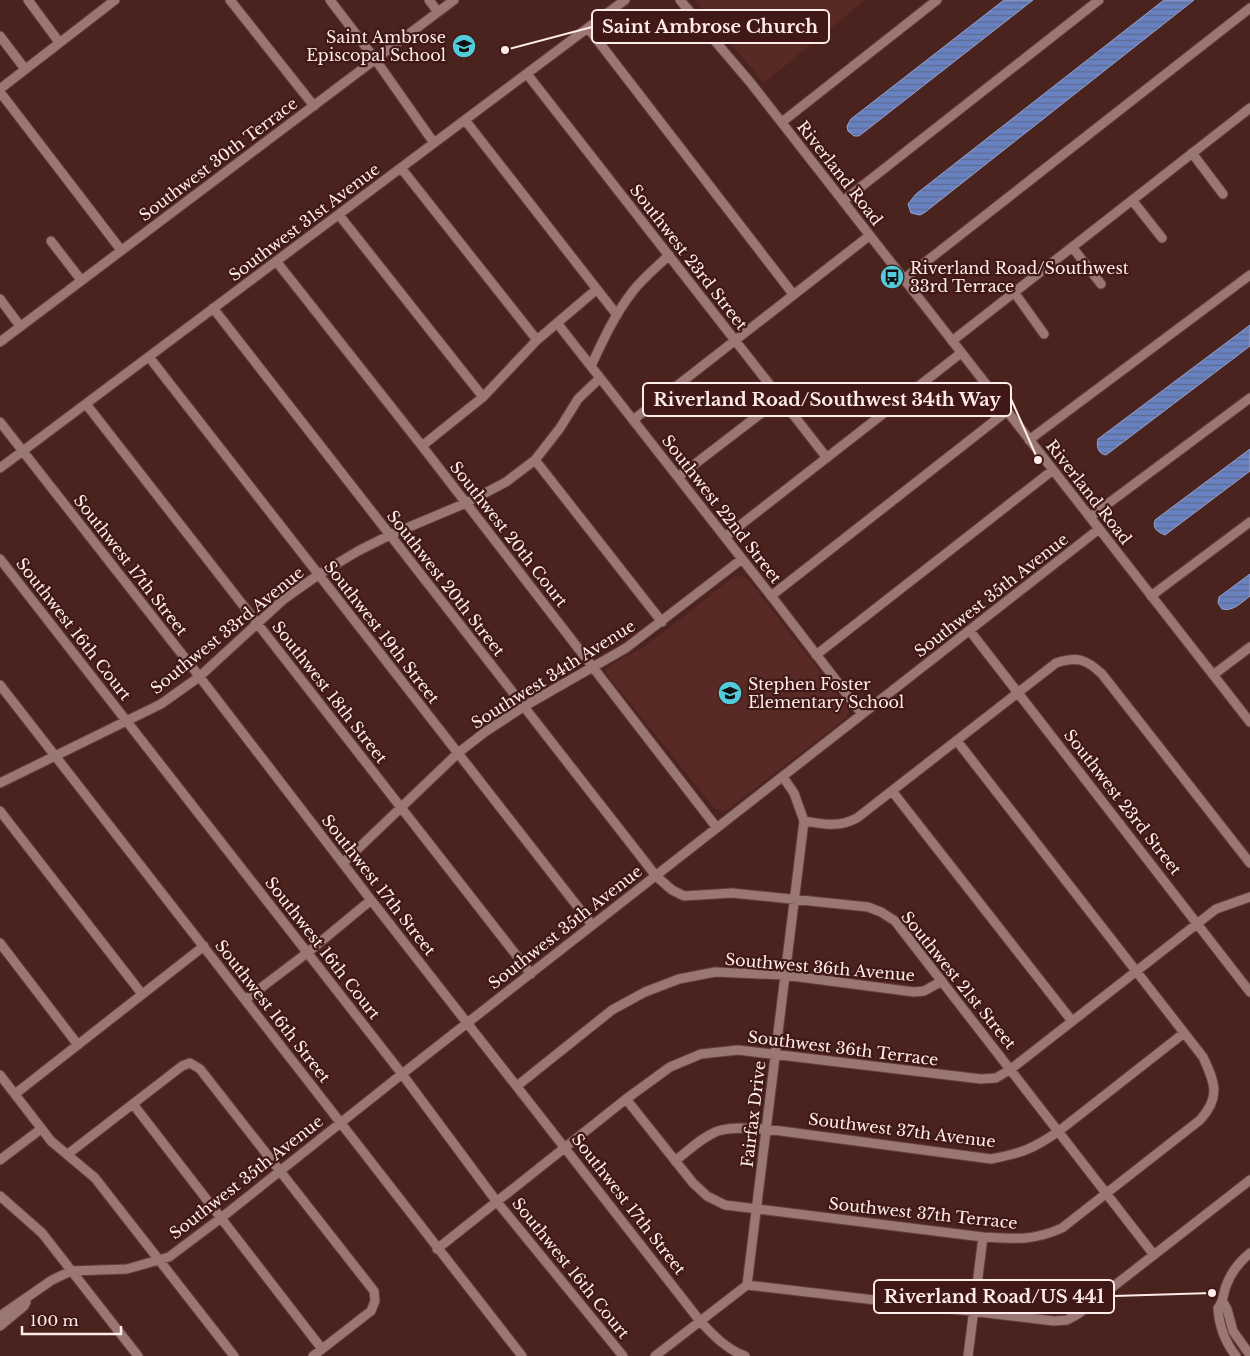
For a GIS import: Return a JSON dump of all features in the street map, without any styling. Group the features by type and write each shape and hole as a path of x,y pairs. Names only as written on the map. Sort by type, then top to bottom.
{"street":[{"path":"28,0 60,42"},
{"path":"0,88 115,0"},
{"path":"230,0 314,106"},
{"path":"330,0 375,59 434,143"},
{"path":"429,0 438,12"},
{"name":"Southwest 30th Terrace","path":"0,342 454,0"},
{"name":"Southwest 31st Avenue","path":"0,468 625,0"},
{"name":"Riverland Road","path":"680,0 782,122 1250,722"},
{"path":"782,122 937,0"},
{"path":"842,201 1099,0"},
{"path":"904,279 1250,8"},
{"path":"588,28 793,294"},
{"path":"0,36 25,69"},
{"name":"Southwest 23rd Street","path":"527,74 827,458"},
{"path":"0,92 121,250"},
{"path":"952,341 1250,108"},
{"path":"465,120 617,314"},
{"path":"1192,154 1223,194"},
{"path":"401,168 537,340"},
{"path":"1132,200 1162,238"},
{"path":"338,215 483,397"},
{"path":"633,420 870,236"},
{"path":"51,241 81,280"},
{"path":"1072,247 1101,284"},
{"path":"591,366 617,314 632,291 669,255"},
{"name":"Southwest 20th Court","path":"276,261 422,446 717,828"},
{"path":"1029,440 1250,275"},
{"path":"422,446 483,397 537,340 597,289"},
{"path":"1014,292 1044,334"},
{"path":"0,299 20,326"},
{"name":"Southwest 20th Street","path":"214,308 656,876"},
{"name":"Southwest 22nd Street","path":"557,323 862,714"},
{"path":"725,538 961,353"},
{"name":"Southwest 19th Street","path":"148,357 592,925"},
{"name":"Southwest 33rd Avenue","path":"0,784 161,704 198,677 284,599 318,575 358,551 390,535 466,504 506,482 535,460 560,428 578,399 600,378"},
{"path":"678,478 781,398"},
{"path":"1090,517 1250,398"},
{"name":"Southwest 18th Street","path":"86,404 531,974"},
{"path":"771,596 1007,412"},
{"name":"Southwest 17th Street","path":"0,422 700,1321 714,1337 734,1352 745,1356"},
{"path":"535,460 662,622"},
{"path":"816,655 1053,470"},
{"path":"1151,596 1250,522"},
{"name":"Southwest 35th Avenue","path":"0,1316 52,1280 72,1271 127,1269 169,1257 1099,529"},
{"name":"Southwest 16th Court","path":"0,559 402,1074 497,1202 623,1356"},
{"name":"Southwest 34th Avenue","path":"343,863 458,754 485,732 523,707 626,648 742,559"},
{"name":"Southwest 23rd Street","path":"970,631 1250,992"},
{"path":"1213,675 1250,647"},
{"path":"804,821 833,825 847,824 857,818 1056,663 1070,658 1091,664 1102,674 1250,863"},
{"name":"Southwest 16th Street","path":"0,685 522,1356"},
{"path":"957,741 1184,1033"},
{"name":"Fairfax Drive","path":"747,1285 804,821 794,793 784,777"},
{"path":"892,790 1072,1021"},
{"path":"0,811 142,994"},
{"name":"Southwest 21st Street","path":"656,876 672,890 684,896 732,893 868,906 882,912 895,921 1154,1255"},
{"name":"Southwest 36th Terrace","path":"437,1249 626,1099 670,1067 701,1054 738,1050 981,1079 996,1078 1011,1069 1216,909 1250,896"},
{"path":"245,1000 307,953 371,900"},
{"path":"0,943 78,1045"},
{"path":"15,1094 204,946"},
{"name":"Southwest 36th Avenue","path":"517,1086 612,1010 645,992 679,979 716,972 784,975 914,992 924,991 942,981"},
{"name":"Southwest 37th Terrace","path":"756,1209 984,1238 1024,1239 1045,1236 1062,1228 1107,1194 1200,1120 1209,1110 1215,1098 1213,1080 1203,1057 1184,1033"},
{"name":"Southwest 37th Avenue","path":"675,1161 704,1138 718,1131 732,1128 766,1129 991,1159 1020,1153 1040,1145 1184,1033"},
{"path":"68,1154 182,1066 190,1063 200,1068 374,1291 375,1301 370,1311 313,1356"},
{"path":"0,1075 51,1141 95,1178 234,1356"},
{"path":"626,1099 693,1183 707,1196 725,1205 756,1209"},
{"path":"133,1104 322,1349"},
{"path":"0,1160 41,1129"},
{"path":"655,1356 747,1285 1054,1321 1067,1320 1078,1314 1250,1180"},
{"path":"0,1196 42,1233 138,1356"},
{"path":"968,1356 984,1238"},
{"path":"1236,1356 1229,1346 1219,1321 1218,1308 1223,1302 1225,1289 1231,1274 1250,1253"},
{"name":"Southwest 35th Avenue","path":"0,1326 24,1306 27,1297"},
{"path":"1223,1302 1227,1309 1231,1327 1250,1355"}],"shaded area":[{"path":"695,0 865,0 764,83"},
{"name":"Stephen Foster Elementary School","path":"735,576 746,577 849,709 847,717 726,811 715,809 606,673 607,667 642,648"}],"water":[{"path":"1004,0 1033,0 859,136 854,136 848,131 847,126 851,119"},
{"path":"1164,0 1194,0 924,213 920,215 911,213 908,204 916,194"},
{"path":"1250,325 1250,346 1106,455 1099,451 1098,439"},
{"path":"1250,449 1250,471 1165,535 1156,530 1154,526 1155,520"},
{"path":"1250,574 1250,596 1234,608 1222,609 1218,603 1219,597"}],"place":[{"name":"Saint Ambrose Episcopal School","path":"464,46"},
{"name":"Saint Ambrose Church","path":"505,50"},
{"name":"Riverland Road/Southwest 33rd Terrace","path":"892,277"},
{"name":"Riverland Road/Southwest 34th Way","path":"1038,460"},
{"name":"Stephen Foster Elementary School","path":"730,693"},
{"name":"Riverland Road/US 441","path":"1212,1293"}]}
